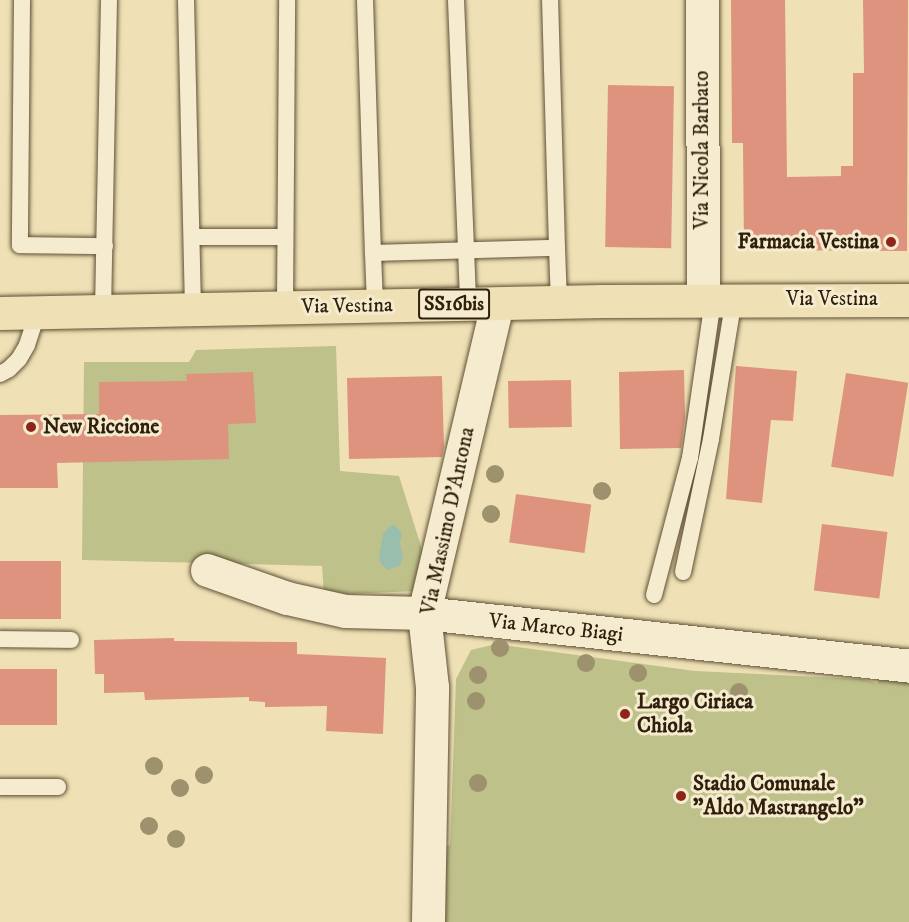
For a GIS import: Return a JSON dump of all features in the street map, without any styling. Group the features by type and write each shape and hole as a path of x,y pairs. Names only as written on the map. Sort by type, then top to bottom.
{"main road":[{"name":"Via Vestina","path":"0,313 559,302 909,300"}],"street":[{"name":"Via Nicola Barbato","path":"702,0 717,300"},
{"name":"Via Massimo D'Antona","path":"428,922 432,687 424,613 483,304"},
{"name":"Via Marco Biagi","path":"207,570 316,606 363,613 424,613 909,666"}],"lane":[{"path":"22,0 21,245 105,246"},
{"path":"103,311 109,0"},
{"path":"186,0 193,309"},
{"path":"285,307 287,0"},
{"path":"365,0 375,306"},
{"path":"456,0 466,250 483,304"},
{"path":"550,0 559,302"},
{"path":"192,237 285,237"},
{"path":"373,253 557,248"},
{"path":"682,572 711,439 717,300"},
{"path":"654,595 690,458 717,300"},
{"path":"0,374 19,359 27,345 38,312"},
{"path":"0,639 71,640"},
{"path":"0,787 58,787"}],"green space":[{"path":"336,346 340,471 399,476 425,559 417,591 324,595 322,566 82,560 84,362 189,362 196,350"},
{"name":"Stadio Comunale \"Aldo Mastrangelo\"","path":"496,644 695,671 861,679 877,683 885,668 909,673 909,922 439,922 439,850 450,845 456,679 471,650"}],"shaded area":[{"path":"395,525 402,533 400,543 403,558 400,565 388,570 381,564 379,556 383,534 390,526"}],"building":[{"path":"731,0 785,0 787,177 841,176 841,166 853,166 853,73 864,73 863,0 908,0 907,251 744,250 743,143 732,143"},
{"path":"608,85 674,86 671,248 605,247"},
{"path":"736,366 797,371 793,421 771,420 762,503 726,499"},
{"path":"684,370 685,417 681,448 620,449 619,372"},
{"path":"253,372 256,423 228,424 229,459 57,463 58,488 0,488 0,415 99,414 99,382 187,381 186,374"},
{"path":"846,373 908,383 893,477 831,467"},
{"path":"442,376 444,447 442,457 349,459 347,378"},
{"path":"571,380 572,427 509,428 508,381"},
{"path":"516,494 591,505 584,553 509,543"},
{"path":"822,524 888,532 879,599 814,591"},
{"path":"0,561 61,561 61,619 0,619"},
{"path":"174,638 174,641 297,642 297,654 386,658 383,734 326,731 327,706 265,707 265,702 249,701 249,697 145,700 144,692 104,693 104,674 95,674 94,640"},
{"path":"0,669 57,669 57,725 0,725"}],"place":[{"name":"Farmacia Vestina","path":"891,242"},
{"name":"New Riccione","path":"31,427"},
{"name":"Largo Ciriaca Chiola","path":"625,714"},
{"name":"Stadio Comunale \"Aldo Mastrangelo\"","path":"681,796"}]}
